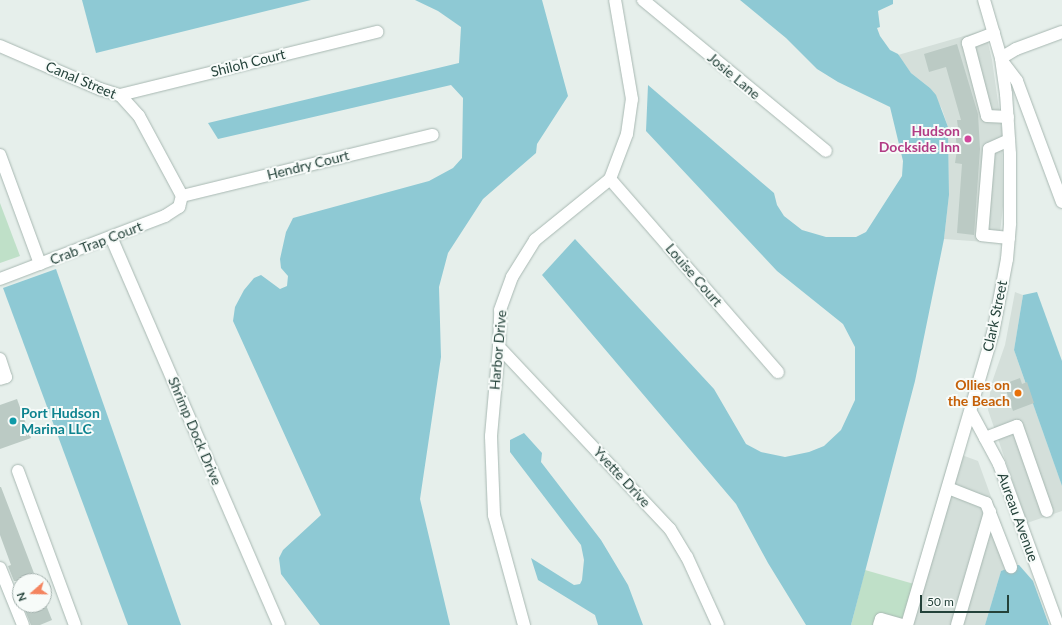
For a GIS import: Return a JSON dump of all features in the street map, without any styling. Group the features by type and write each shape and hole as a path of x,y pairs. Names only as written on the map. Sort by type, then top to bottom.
{"street":[{"path":"610,179 627,134 632,99 615,0"},
{"name":"Josie Lane","path":"643,0 826,152"},
{"name":"Clark Street","path":"907,625 971,412 993,333 1007,259 1009,238 1009,140 1006,94 1001,58 984,0"},
{"name":"Shiloh Court","path":"120,94 377,32"},
{"path":"1062,32 1016,49 1001,58 1016,81 1062,202"},
{"path":"994,33 968,43 987,116 1008,118"},
{"name":"Canal Street","path":"0,46 100,89 120,94 139,116 182,196"},
{"name":"Hendry Court","path":"182,196 433,135"},
{"path":"1009,140 990,149 982,235 1009,238"},
{"path":"0,155 40,264"},
{"name":"Harbor Drive","path":"524,625 494,515 490,436 499,347 500,310 512,277 535,240 610,179"},
{"name":"Louise Court","path":"610,179 778,372"},
{"name":"Crab Trap Court","path":"0,279 165,216 179,207 182,196"},
{"name":"Shrimp Dock Drive","path":"110,237 278,625"},
{"name":"Yvette Drive","path":"499,347 670,529 687,557 718,625"},
{"path":"0,359 6,377 0,379"},
{"name":"Aureau Avenue","path":"971,412 999,464 1058,625"},
{"path":"985,438 1017,426 1047,511"},
{"path":"18,471 75,625"},
{"path":"948,488 986,503 1011,567"},
{"path":"957,625 990,512"},
{"path":"0,568 23,625"},
{"path":"879,625 881,619 902,625"}],"shaded area":[{"path":"985,30 992,60 1002,130 1003,206 999,243 944,239 949,195 948,127 942,109 930,88 911,73 898,55"},
{"path":"1015,292 1023,295 1014,350 1062,486 1062,511 1027,523 988,410 991,385 1005,345"},
{"path":"951,451 978,461 1016,565 1001,571 985,625 901,625"}],"green space":[{"path":"0,203 20,256 0,263"},
{"path":"865,570 914,584 901,625 851,625"}],"water":[{"path":"82,0 311,0 96,53"},
{"path":"415,0 542,0 568,96 537,144 536,153 483,199 448,253 439,287 441,357 420,499 450,625 320,625 281,574 279,558 283,550 321,515 233,321 235,307 244,290 254,278 261,275 280,289 287,286 288,276 281,268 280,259 286,232 293,218 429,181 453,168 462,158 463,98 451,85 218,139 208,123 459,63 461,27 438,11"},
{"path":"740,0 893,0 893,4 878,11 880,27 877,28 880,36 890,50 898,54 911,73 930,88 936,95 948,127 949,195 944,239 915,381 851,625 806,625 768,563 736,504 542,275 575,239 714,389 746,444 761,452 785,457 809,452 824,446 841,430 855,400 855,347 843,324 777,271 646,131 648,85 774,193 777,205 784,216 802,230 826,237 856,237 866,232 902,176 903,161 890,107 838,82 817,69 786,38"},
{"path":"56,269 181,625 128,625 3,288"},
{"path":"1037,292 1062,361 1062,486 1014,350 1023,295"},
{"path":"524,433 542,453 541,462 601,540 628,585 643,625 598,625 595,615 538,580 531,558 574,585 580,584 582,580 584,560 581,545 510,452 510,440"},
{"path":"1019,565 1033,581 1049,625 985,625 1001,571"}],"building":[{"name":"Hudson Dockside Inn","path":"957,44 978,114 980,149 974,235 957,233 962,164 955,163 957,150 955,128 958,128 957,120 961,120 946,67 929,72 924,54"},
{"name":"Ollies on the Beach","path":"1020,378 1022,384 1027,382 1034,403 1013,411 1004,384"},
{"name":"Port Hudson Marina LLC","path":"17,399 31,438 0,449 0,405"},
{"path":"1,487 34,573 12,573 12,576 8,566 11,565 0,535"},
{"path":"26,613 49,613 52,620 40,625 31,625"}],"place":[{"name":"Hudson Dockside Inn","path":"968,139"},
{"name":"Ollies on the Beach","path":"1018,393"},
{"name":"Port Hudson Marina LLC","path":"13,421"}]}
